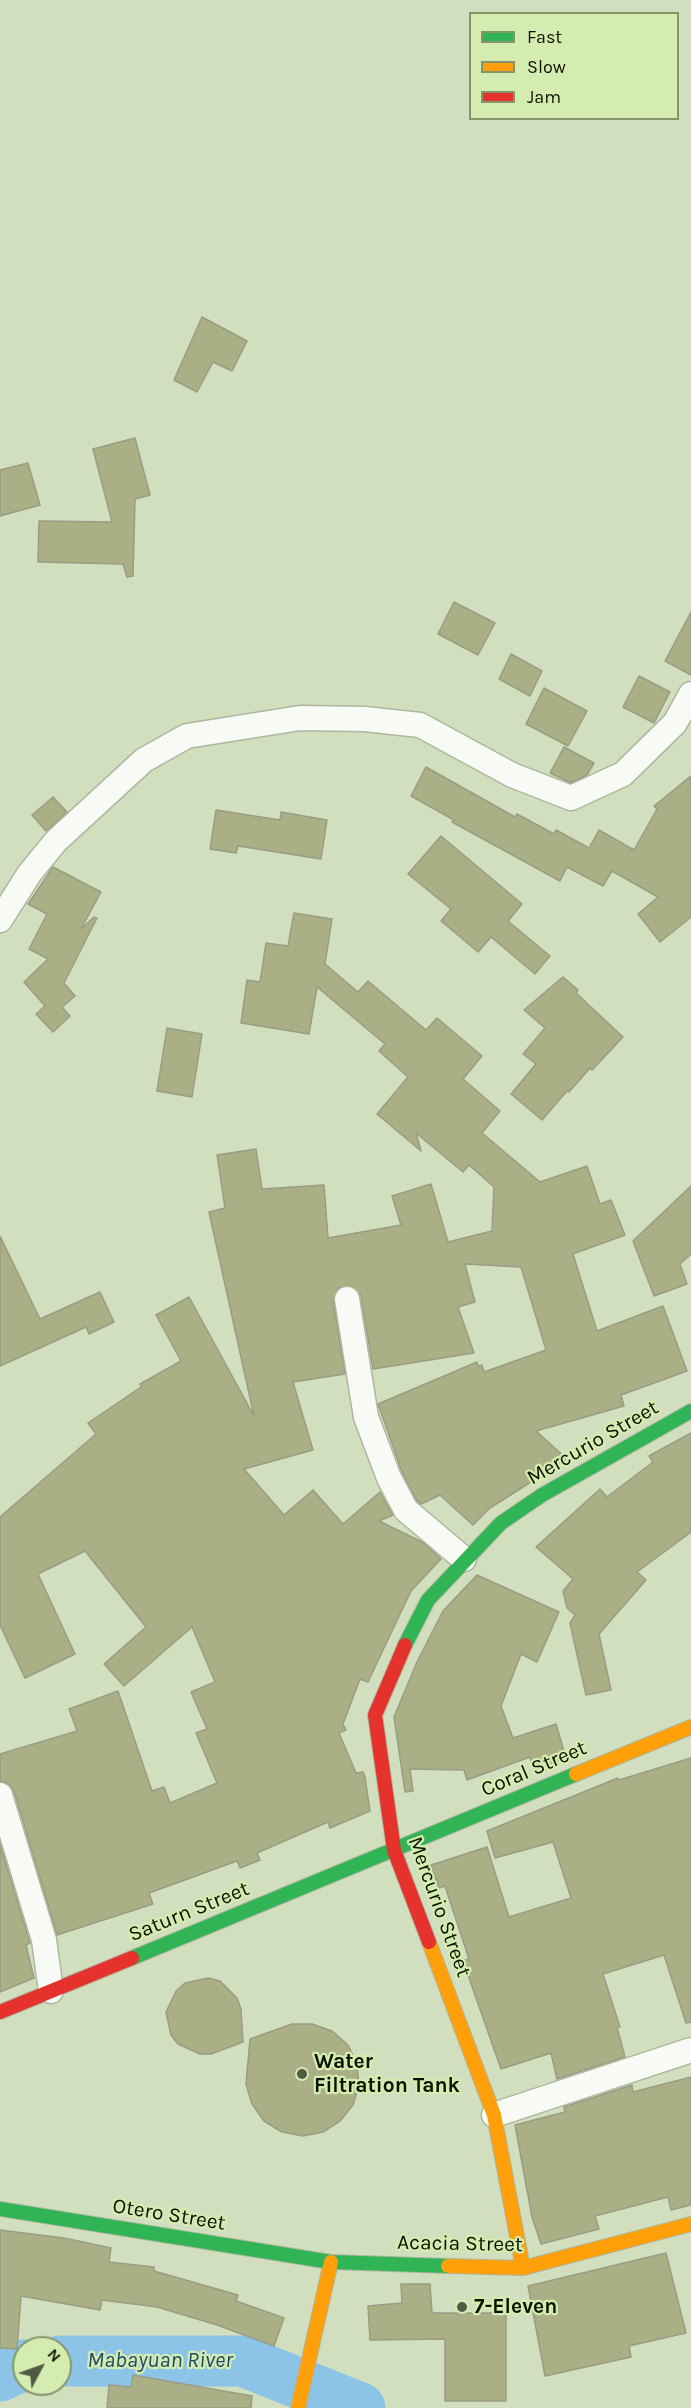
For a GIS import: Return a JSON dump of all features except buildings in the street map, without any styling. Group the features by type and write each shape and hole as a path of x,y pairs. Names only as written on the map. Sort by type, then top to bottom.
{"street":[{"path":"0,920 29,874 64,833 144,760 187,736 300,718 365,718 420,725 512,776 571,798 623,774 675,723 691,694"},
{"path":"347,1299 366,1417 389,1478 406,1510 465,1559"},
{"name":"Mercurio Street","path":"523,2268 494,2115 394,1850 375,1715 400,1653 428,1600 501,1523 542,1495 691,1411"},
{"name":"Coral Street","path":"394,1850 689,1733"},
{"path":"0,1795 44,1940 51,1991"},
{"name":"Saturn Street","path":"0,2012 394,1850"},
{"path":"494,2115 691,2050"},
{"name":"Otero Street","path":"0,2209 331,2262"},
{"name":"Acacia Street","path":"331,2262 523,2268 691,2224"},
{"path":"298,2408 331,2262"}],"waterway":[{"name":"Mabayuan River","path":"72,2361 243,2361 360,2408"},
{"name":"Mabayuan River","path":"0,2376 12,2370"}],"traffic: fast":[{"path":"405,1645 428,1600 501,1523 542,1495 691,1411"},
{"path":"132,1958 576,1774"},
{"path":"0,2209 331,2262 448,2266"}],"traffic: slow":[{"path":"576,1774 691,1727"},
{"path":"429,1942 494,2115 523,2268"},
{"path":"448,2266 523,2268 691,2224"},
{"path":"298,2408 331,2262"}],"traffic: jam":[{"path":"405,1645 375,1715 394,1850 429,1942"},
{"path":"0,2012 132,1958"}],"place":[{"name":"Water Filtration Tank","path":"302,2074"},
{"name":"7-Eleven","path":"462,2307"}]}
